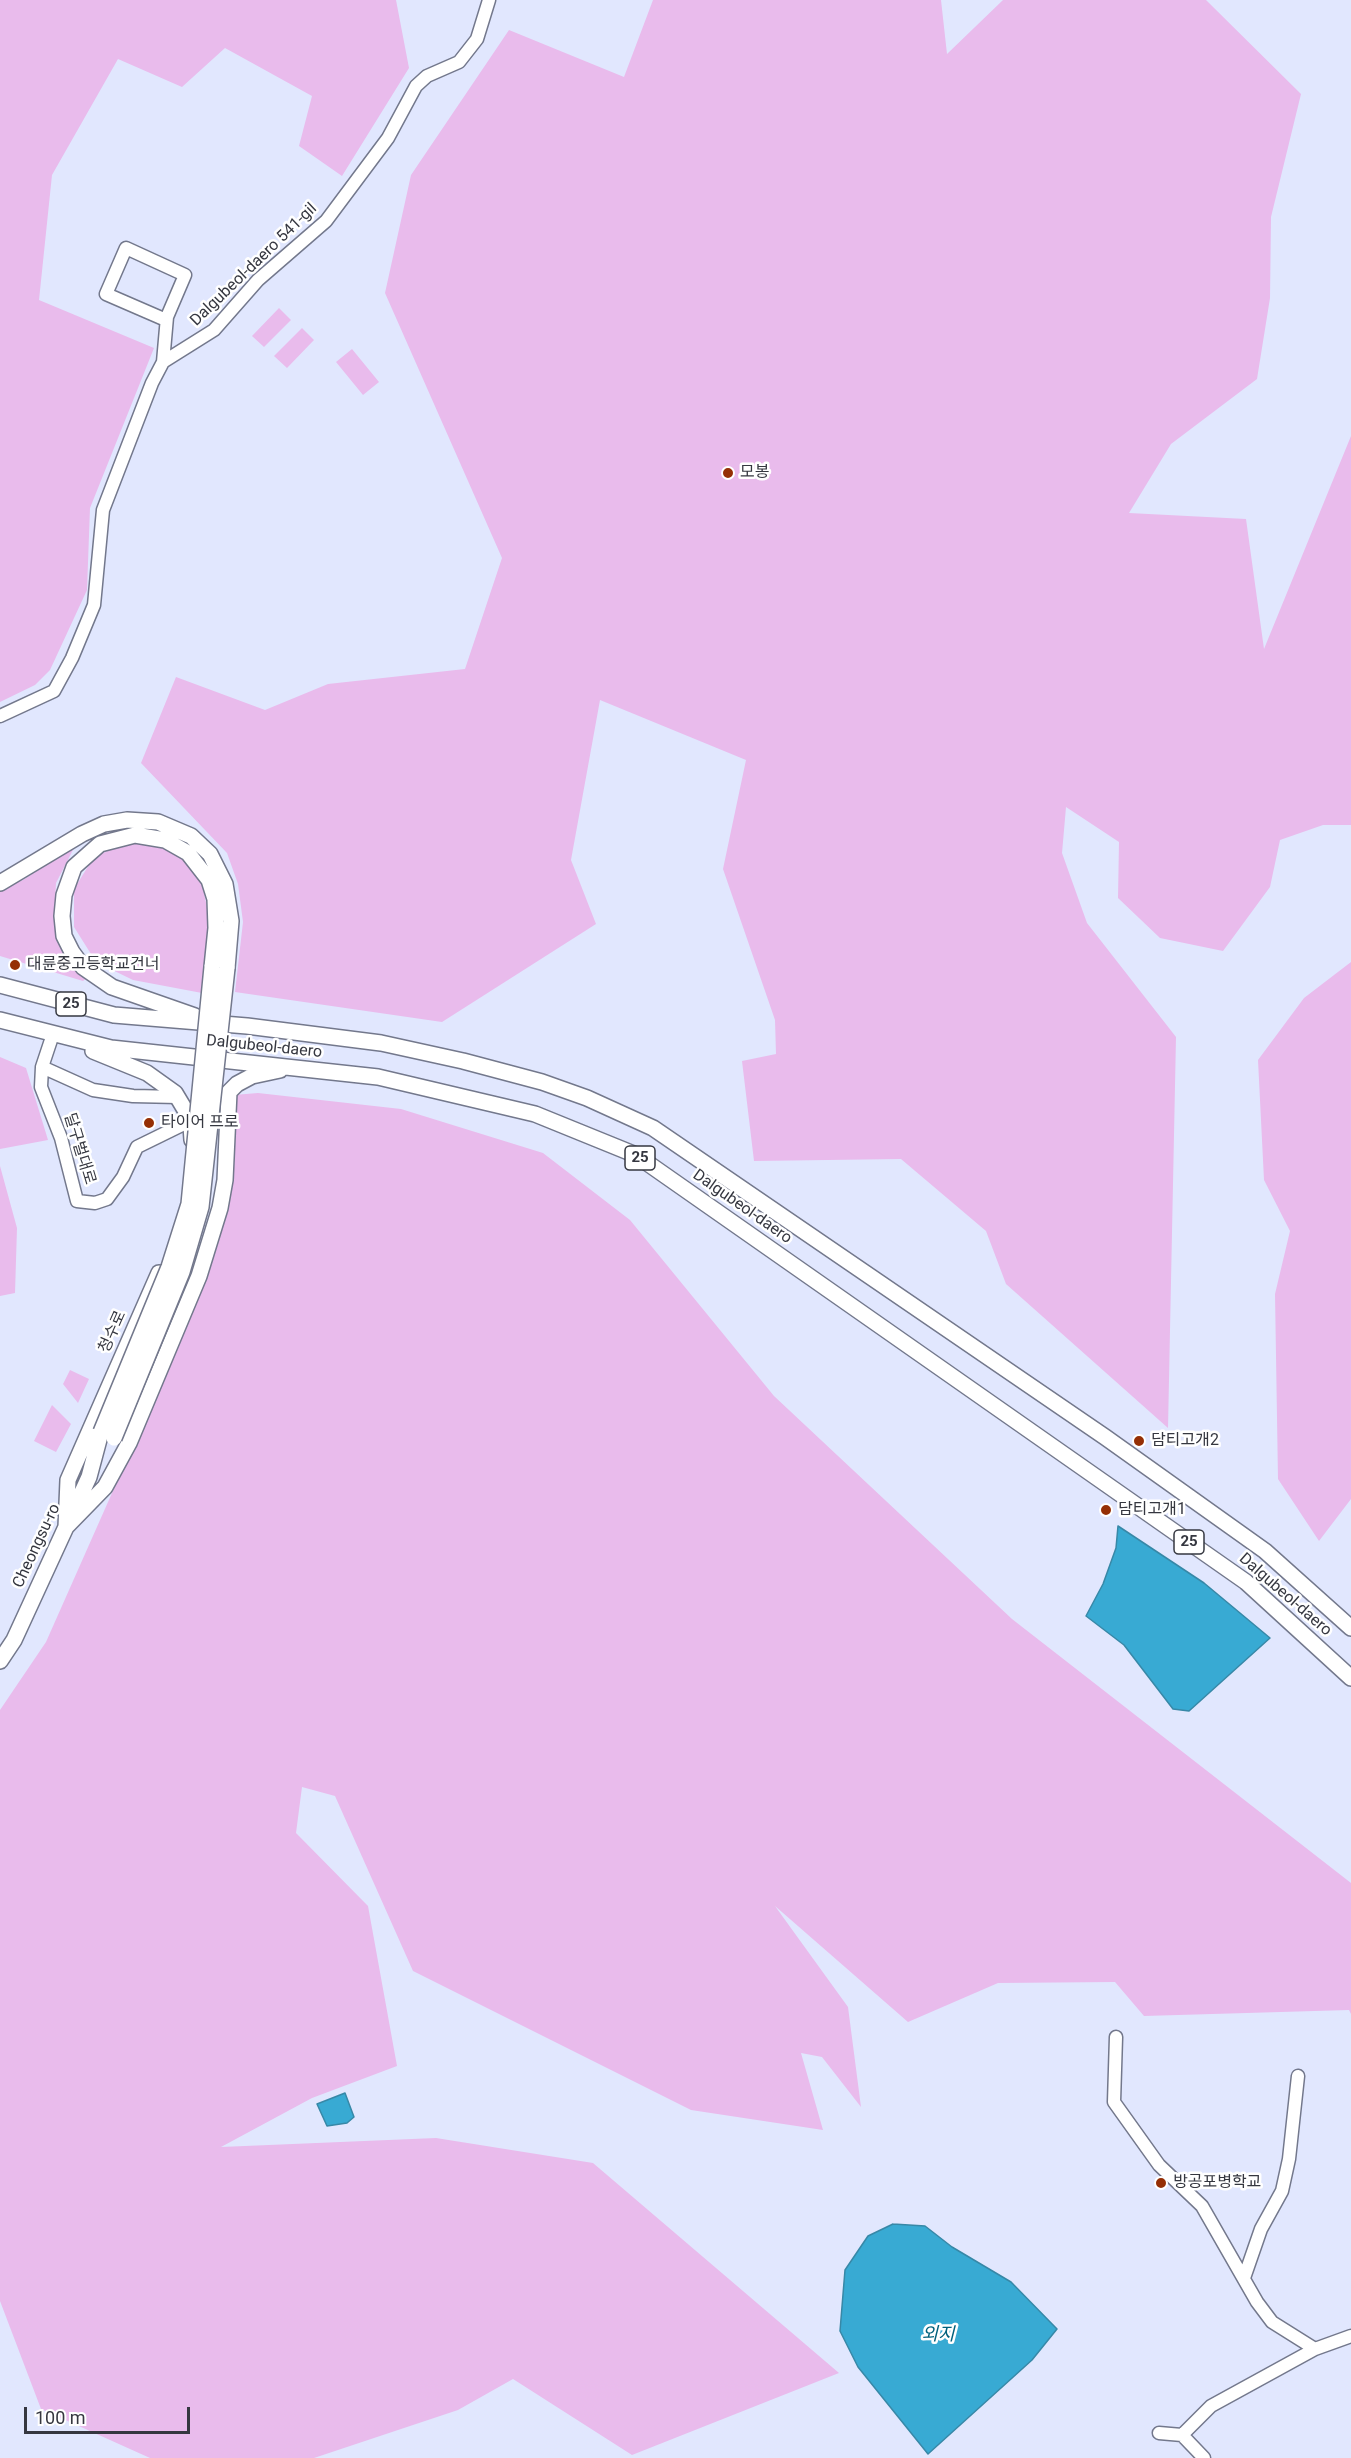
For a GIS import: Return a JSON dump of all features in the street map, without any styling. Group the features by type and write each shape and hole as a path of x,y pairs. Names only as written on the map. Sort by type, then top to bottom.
{"main road":[{"path":"0,883 82,834 104,824 128,820 158,822 191,836 210,854 225,884 231,921 220,968"},
{"path":"220,968 215,899 209,880 188,853 165,840 135,835 100,844 74,867 64,895 62,916 64,936 83,967 112,987 190,1015 247,1026"},
{"name":"Cheongsu-ro","path":"0,1661 14,1640 107,1435 169,1267 189,1204 220,968"},
{"name":"Dalgubeol-daero","path":"0,985 114,1015 247,1026 381,1043 496,1069 587,1098 653,1128 1105,1437 1265,1551 1351,1628"},
{"name":"Dalgubeol-daero","path":"0,1020 111,1048 378,1077 494,1103 579,1130 636,1155 1246,1582 1351,1678"},
{"path":"60,1036 147,1073 178,1097 190,1121"},
{"path":"66,1527 105,1487 129,1443 200,1276 225,1180 229,1092 237,1083 252,1076 274,1073 287,1067"},
{"name":"청수로","path":"66,1527 68,1480 171,1247 187,1194 192,1151 190,1121"}],"street":[{"name":"Dalgubeol-daero 541-gil","path":"163,362 214,330 258,280 326,221 388,138 416,86 427,76 459,62 477,39 489,0"},
{"path":"0,716 54,691 72,658 94,605 103,510 147,394 163,362 166,320 185,275 126,248 106,294 166,320"},
{"name":"달구벌대로","path":"60,1036 42,1067 41,1087 61,1138 77,1201 95,1203 107,1198 123,1177 137,1147 190,1121"},
{"path":"42,1067 93,1090 178,1097"},
{"path":"1116,2037 1114,2102 1159,2165 1202,2206 1257,2302 1272,2322 1315,2349"},
{"path":"1244,2278 1261,2229 1282,2191 1289,2159 1298,2076"},
{"path":"1182,2435 1210,2406 1315,2349 1351,2336"},
{"path":"1160,2433 1182,2435 1204,2458"}],"shaded area":[{"path":"0,0 396,0 409,68 342,176 299,146 312,96 225,48 182,87 118,59 52,175 39,300 154,348 90,508 87,590 50,670 35,685 0,702"},
{"path":"653,0 941,0 947,54 1003,0 1206,0 1301,94 1271,217 1270,298 1257,379 1171,444 1129,513 1246,519 1264,649 1351,436 1351,825 1323,825 1280,840 1270,887 1223,951 1160,938 1118,898 1119,842 1066,807 1062,853 1087,923 1176,1037 1168,1428 1006,1284 986,1231 901,1159 754,1161 742,1061 776,1054 775,1020 723,869 746,760 600,700 571,860 596,924 442,1022 235,992 243,922 238,884 227,853 141,763 176,677 265,710 328,684 465,669 502,558 385,293 411,175 509,30 624,77"},
{"path":"279,308 291,320 264,347 252,336"},
{"path":"302,328 314,340 287,368 274,356"},
{"path":"352,349 379,382 363,395 336,362"},
{"path":"128,842 164,845 186,860 202,884 210,921 202,993 133,980 96,962 74,927 74,889 94,857"},
{"path":"75,846 56,883 54,921 64,956 87,978 83,981 0,956 0,890 23,880"},
{"path":"1351,962 1351,1499 1319,1541 1278,1479 1275,1294 1290,1231 1264,1180 1258,1060 1304,998"},
{"path":"0,1057 26,1068 48,1140 0,1149"},
{"path":"258,1093 401,1109 543,1153 630,1220 774,1396 1012,1619 1351,1883 1351,2014 1349,2010 1144,2016 1115,1982 998,1983 908,2022 775,1906 848,2007 861,2107 822,2057 801,2053 823,2130 691,2110 413,1971 335,1796 302,1787 296,1833 368,1906 397,2066 312,2098 221,2147 436,2138 593,2163 839,2373 632,2455 513,2379 458,2410 314,2458 150,2458 41,2409 0,2301 0,1710 46,1642 174,1353 214,1255 230,1191 234,1095"},
{"path":"0,1166 17,1228 15,1293 0,1296"},
{"path":"70,1370 89,1379 78,1403 63,1384"},
{"path":"52,1405 71,1424 56,1452 34,1441"}],"water":[{"path":"1118,1526 1204,1583 1270,1638 1189,1711 1173,1709 1124,1645 1086,1616 1103,1584 1116,1548"},
{"path":"345,2093 354,2117 347,2123 327,2126 317,2104"},
{"name":"외지","path":"893,2224 925,2226 952,2247 1011,2282 1057,2329 1032,2360 928,2454 858,2367 840,2331 845,2270 868,2236"}],"place":[{"name":"모봉","path":"728,473"},
{"name":"대륜중고등학교건너","path":"15,965"},
{"name":"타이어 프로","path":"149,1123"},
{"name":"담티고개2","path":"1139,1441"},
{"name":"담티고개1","path":"1106,1510"},
{"name":"방공포병학교","path":"1161,2183"}]}
